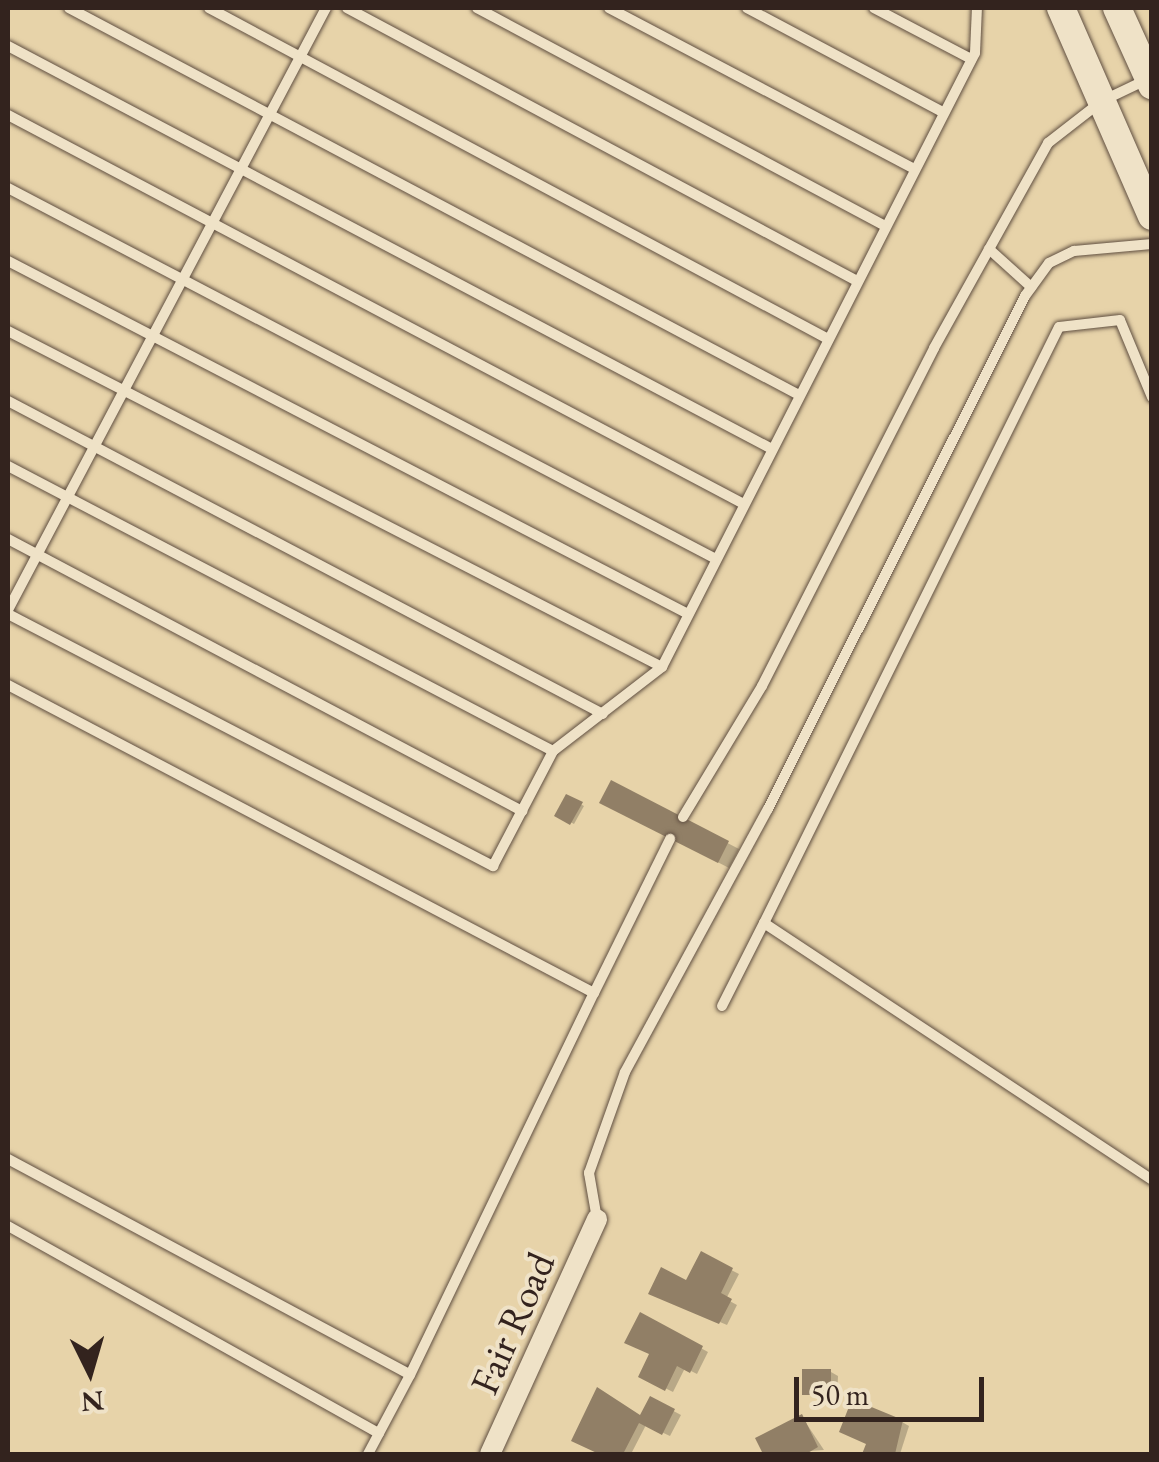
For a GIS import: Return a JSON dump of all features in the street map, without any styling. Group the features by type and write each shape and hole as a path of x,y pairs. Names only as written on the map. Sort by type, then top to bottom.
{"main road":[{"path":"1061,8 1152,216"},
{"path":"1118,8 1150,82"}],"street":[{"name":"Fair Road","path":"490,1454 596,1220"}],"lane":[{"path":"69,8 800,395"},
{"path":"208,8 828,339"},
{"path":"326,8 8,612 492,866 553,752 662,667 971,59 977,8"},
{"path":"348,8 857,282"},
{"path":"478,8 885,226"},
{"path":"609,8 914,169"},
{"path":"747,8 943,112"},
{"path":"874,8 971,59"},
{"path":"8,46 772,449"},
{"path":"684,817 762,686 989,249 1048,144 1102,101 1150,82"},
{"path":"8,115 744,504"},
{"path":"8,188 716,559"},
{"path":"596,1220 589,1173 625,1072 768,810 1031,288 1049,263 1074,250 1152,244"},
{"path":"989,249 1031,288"},
{"path":"8,260 688,614"},
{"path":"722,1006 1059,327 1120,320 1152,397"},
{"path":"8,331 662,667"},
{"path":"8,401 603,714"},
{"path":"8,466 553,752"},
{"path":"8,540 522,810"},
{"path":"8,685 594,993"},
{"path":"368,1454 670,839"},
{"path":"764,922 1152,1180"},
{"path":"8,1158 410,1375"},
{"path":"8,1226 380,1433"}],"building":[{"path":"611,780 729,841 718,863 599,803"},
{"path":"566,794 583,802 570,825 554,816"},
{"path":"701,1251 733,1268 721,1293 732,1299 719,1324 648,1294 661,1267 686,1280"},
{"path":"640,1312 703,1346 690,1373 677,1366 665,1391 638,1377 649,1354 624,1343"},
{"path":"802,1369 831,1369 831,1395 802,1395"},
{"path":"597,1387 640,1415 650,1396 675,1409 662,1435 639,1423 623,1454 599,1454 571,1441"},
{"path":"852,1399 903,1420 895,1454 862,1454 866,1444 839,1432"},
{"path":"802,1414 818,1447 806,1454 763,1454 755,1438"}]}
